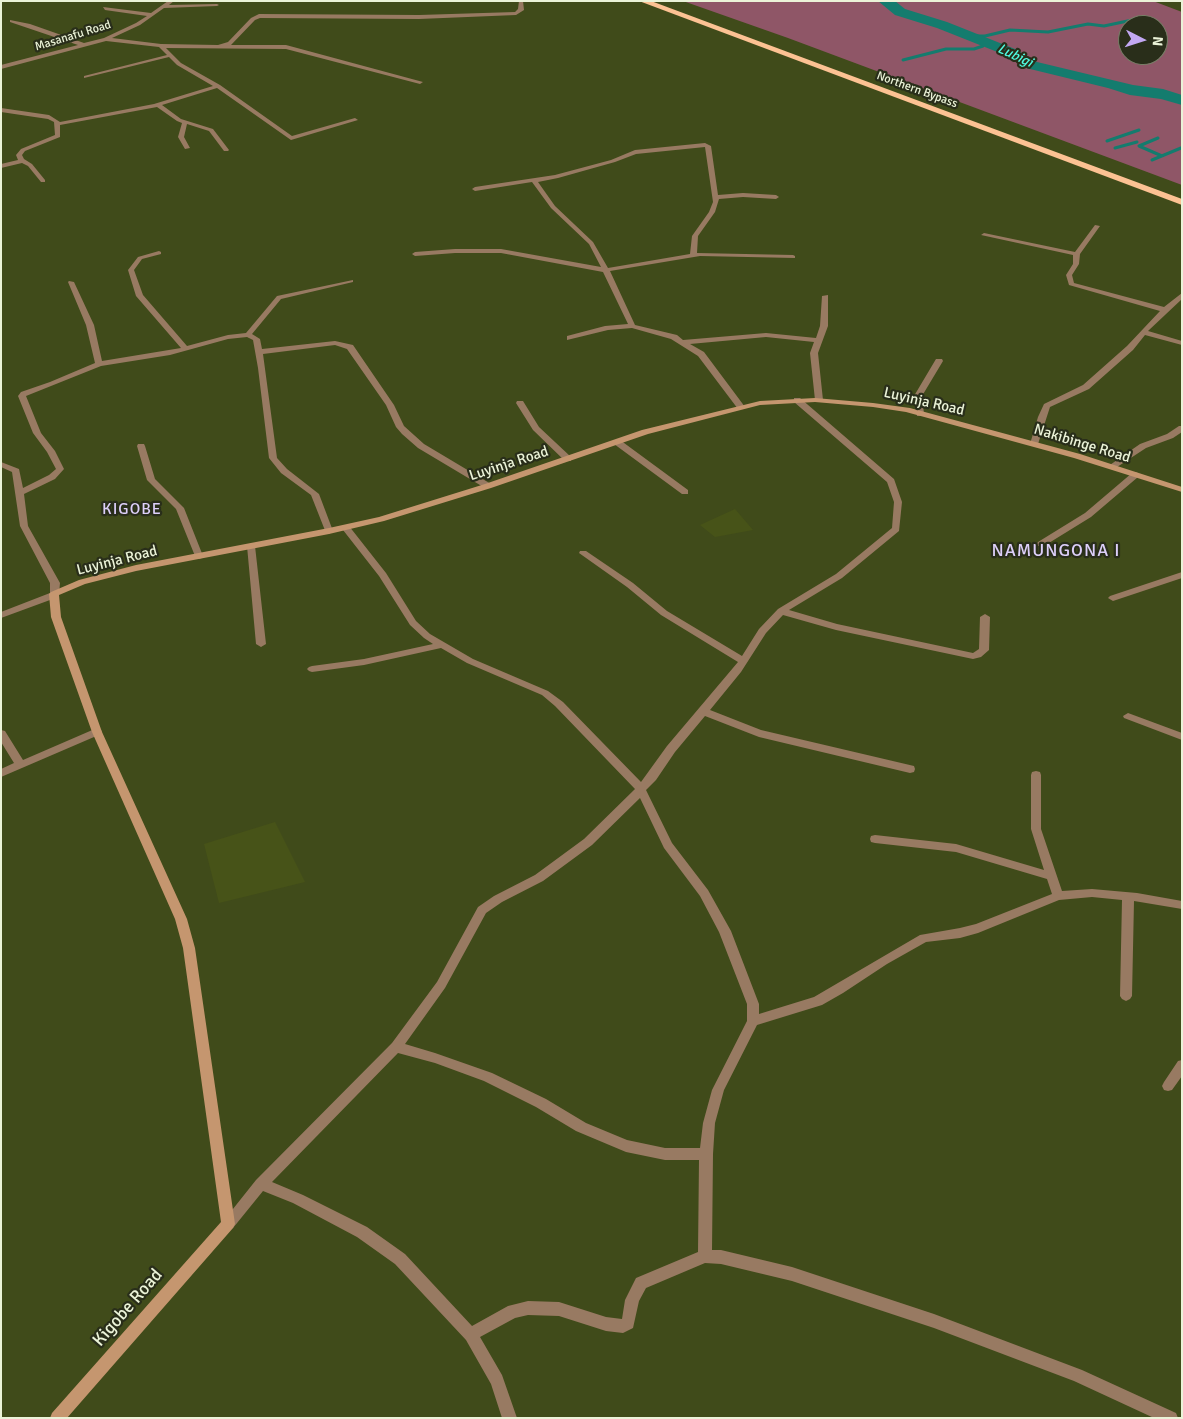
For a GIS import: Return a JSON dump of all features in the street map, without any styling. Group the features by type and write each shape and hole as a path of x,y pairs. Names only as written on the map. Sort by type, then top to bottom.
{"highway":[{"name":"Northern Bypass","path":"643,1 1182,202"},
{"path":"668,1 850,68"},
{"name":"Northern Bypass","path":"928,97 1026,134"}],"street":[{"name":"Masanafu Road","path":"1,68 106,38 152,15 172,1"},
{"path":"224,46 234,40 253,19 262,15 397,18 516,13 521,10 521,1"},
{"path":"164,7 217,5"},
{"path":"106,8 152,15"},
{"path":"12,21 84,45"},
{"path":"106,38 161,46 280,47 295,49 420,82"},
{"path":"161,46 179,64 218,86 291,138 355,120"},
{"path":"86,77 170,56"},
{"path":"58,124 158,105 218,86"},
{"path":"158,105 172,116 211,130 226,150"},
{"path":"1,110 57,121 58,136 23,150 18,155 22,162"},
{"path":"185,122 182,137 187,148"},
{"path":"475,189 556,177 613,161 635,152 700,144 708,146 717,196 712,212 695,236 694,254"},
{"path":"1,166 22,162 30,165 43,181"},
{"path":"534,181 553,207 591,244 606,270 632,326"},
{"path":"717,196 776,197"},
{"path":"1097,226 1077,254 1076,264 1069,275 1071,284 1166,310"},
{"path":"984,235 1077,254"},
{"path":"415,254 455,250 501,252 606,270 660,262 694,254 793,258"},
{"path":"158,253 140,258 131,270 140,296 186,349"},
{"path":"248,335 279,297 351,281"},
{"path":"72,282 90,325 99,364"},
{"path":"1034,444 1047,406 1086,387 1130,348 1182,295"},
{"path":"819,400 814,353 817,340 824,326 826,296"},
{"path":"570,338 608,328 632,326 657,331 684,342 701,354 741,407"},
{"path":"1144,332 1182,343"},
{"path":"20,492 52,477 60,469 51,451 37,434 23,395 99,364 186,349 228,337 248,335 256,340 262,368 273,458 284,471 315,494 329,531"},
{"path":"684,342 766,335 817,340"},
{"path":"258,352 335,343 350,347 390,405 400,427 421,446 488,486"},
{"path":"920,414 918,396 939,362"},
{"path":"228,1224 261,1184 396,1047 441,985 482,910 498,899 539,878 588,842 641,790 671,749 720,693 762,631 781,611 839,576 896,529 898,502 891,480 797,400"},
{"name":"Luyinja Road","path":"54,594 82,582 136,568 346,528 437,503 663,427 760,402 819,400 873,404 974,428"},
{"path":"520,402 536,428 568,459"},
{"name":"Nakibinge Road","path":"974,428 1034,444 1182,490"},
{"path":"1111,467 1144,446 1170,436 1182,428"},
{"path":"618,442 685,492"},
{"path":"142,446 151,480 180,508 199,556"},
{"path":"1,464 16,471 24,526 55,583 56,617 97,732 181,918 189,948 228,1224"},
{"path":"1041,544 1088,515 1135,475"},
{"path":"346,528 382,575 413,623 441,645 470,661 545,693 559,704 641,790 668,845 704,892 725,931 753,1004 753,1021 718,1090 709,1123 706,1154 705,1256"},
{"path":"250,546 261,644"},
{"path":"583,553 630,585 664,613 743,661"},
{"path":"1113,598 1182,575"},
{"path":"1,615 22,609 54,594"},
{"path":"781,611 836,627 973,656 978,655 984,650 985,617"},
{"path":"312,668 364,662 441,645"},
{"path":"704,712 759,733 910,769"},
{"path":"1128,716 1182,736"},
{"path":"1,773 97,732"},
{"path":"1,733 20,764"},
{"path":"1036,775 1036,829 1058,896"},
{"path":"875,839 956,848 1051,876"},
{"path":"753,1021 818,1001 839,990 882,961 924,938 960,933 978,928 1058,896 1092,893 1182,905"},
{"path":"1126,996 1128,897"},
{"path":"396,1047 435,1058 488,1077 541,1103 581,1127 626,1146 665,1154 706,1154"},
{"path":"1168,1086 1182,1065"},
{"path":"261,1184 298,1199 362,1232 400,1260 471,1335 497,1380 510,1418"},
{"name":"Kigobe Road","path":"56,1418 228,1224"},
{"path":"471,1335 498,1318 513,1311 528,1308 559,1310 611,1325 623,1326 628,1324 632,1300 641,1283 705,1256 721,1256 792,1274 934,1321 1077,1375 1171,1418"}],"shaded area":[{"path":"683,1 881,1 889,7 898,9 887,1 1153,1 1182,12 1182,185 788,38"},
{"path":"735,509 753,530 715,537 700,525"},
{"path":"275,822 305,882 219,903 204,844"}],"waterway":[{"name":"Lubigi","path":"885,1 900,12 942,25 1010,52 1032,65 1113,84 1130,90 1163,94 1182,100"},
{"path":"968,36 985,36 1010,30 1048,32 1088,24 1104,26 1118,23"},
{"path":"903,60 946,49 974,49 983,46 984,42"},
{"path":"1107,141 1139,130"},
{"path":"1158,138 1139,146 1162,156"},
{"path":"1115,148 1137,142"},
{"path":"1162,156 1181,148"},
{"path":"1152,160 1162,156"}],"district":[{"name":"KIGOBE","path":"132,510"},
{"name":"NAMUNGONA I","path":"1056,551"}]}
